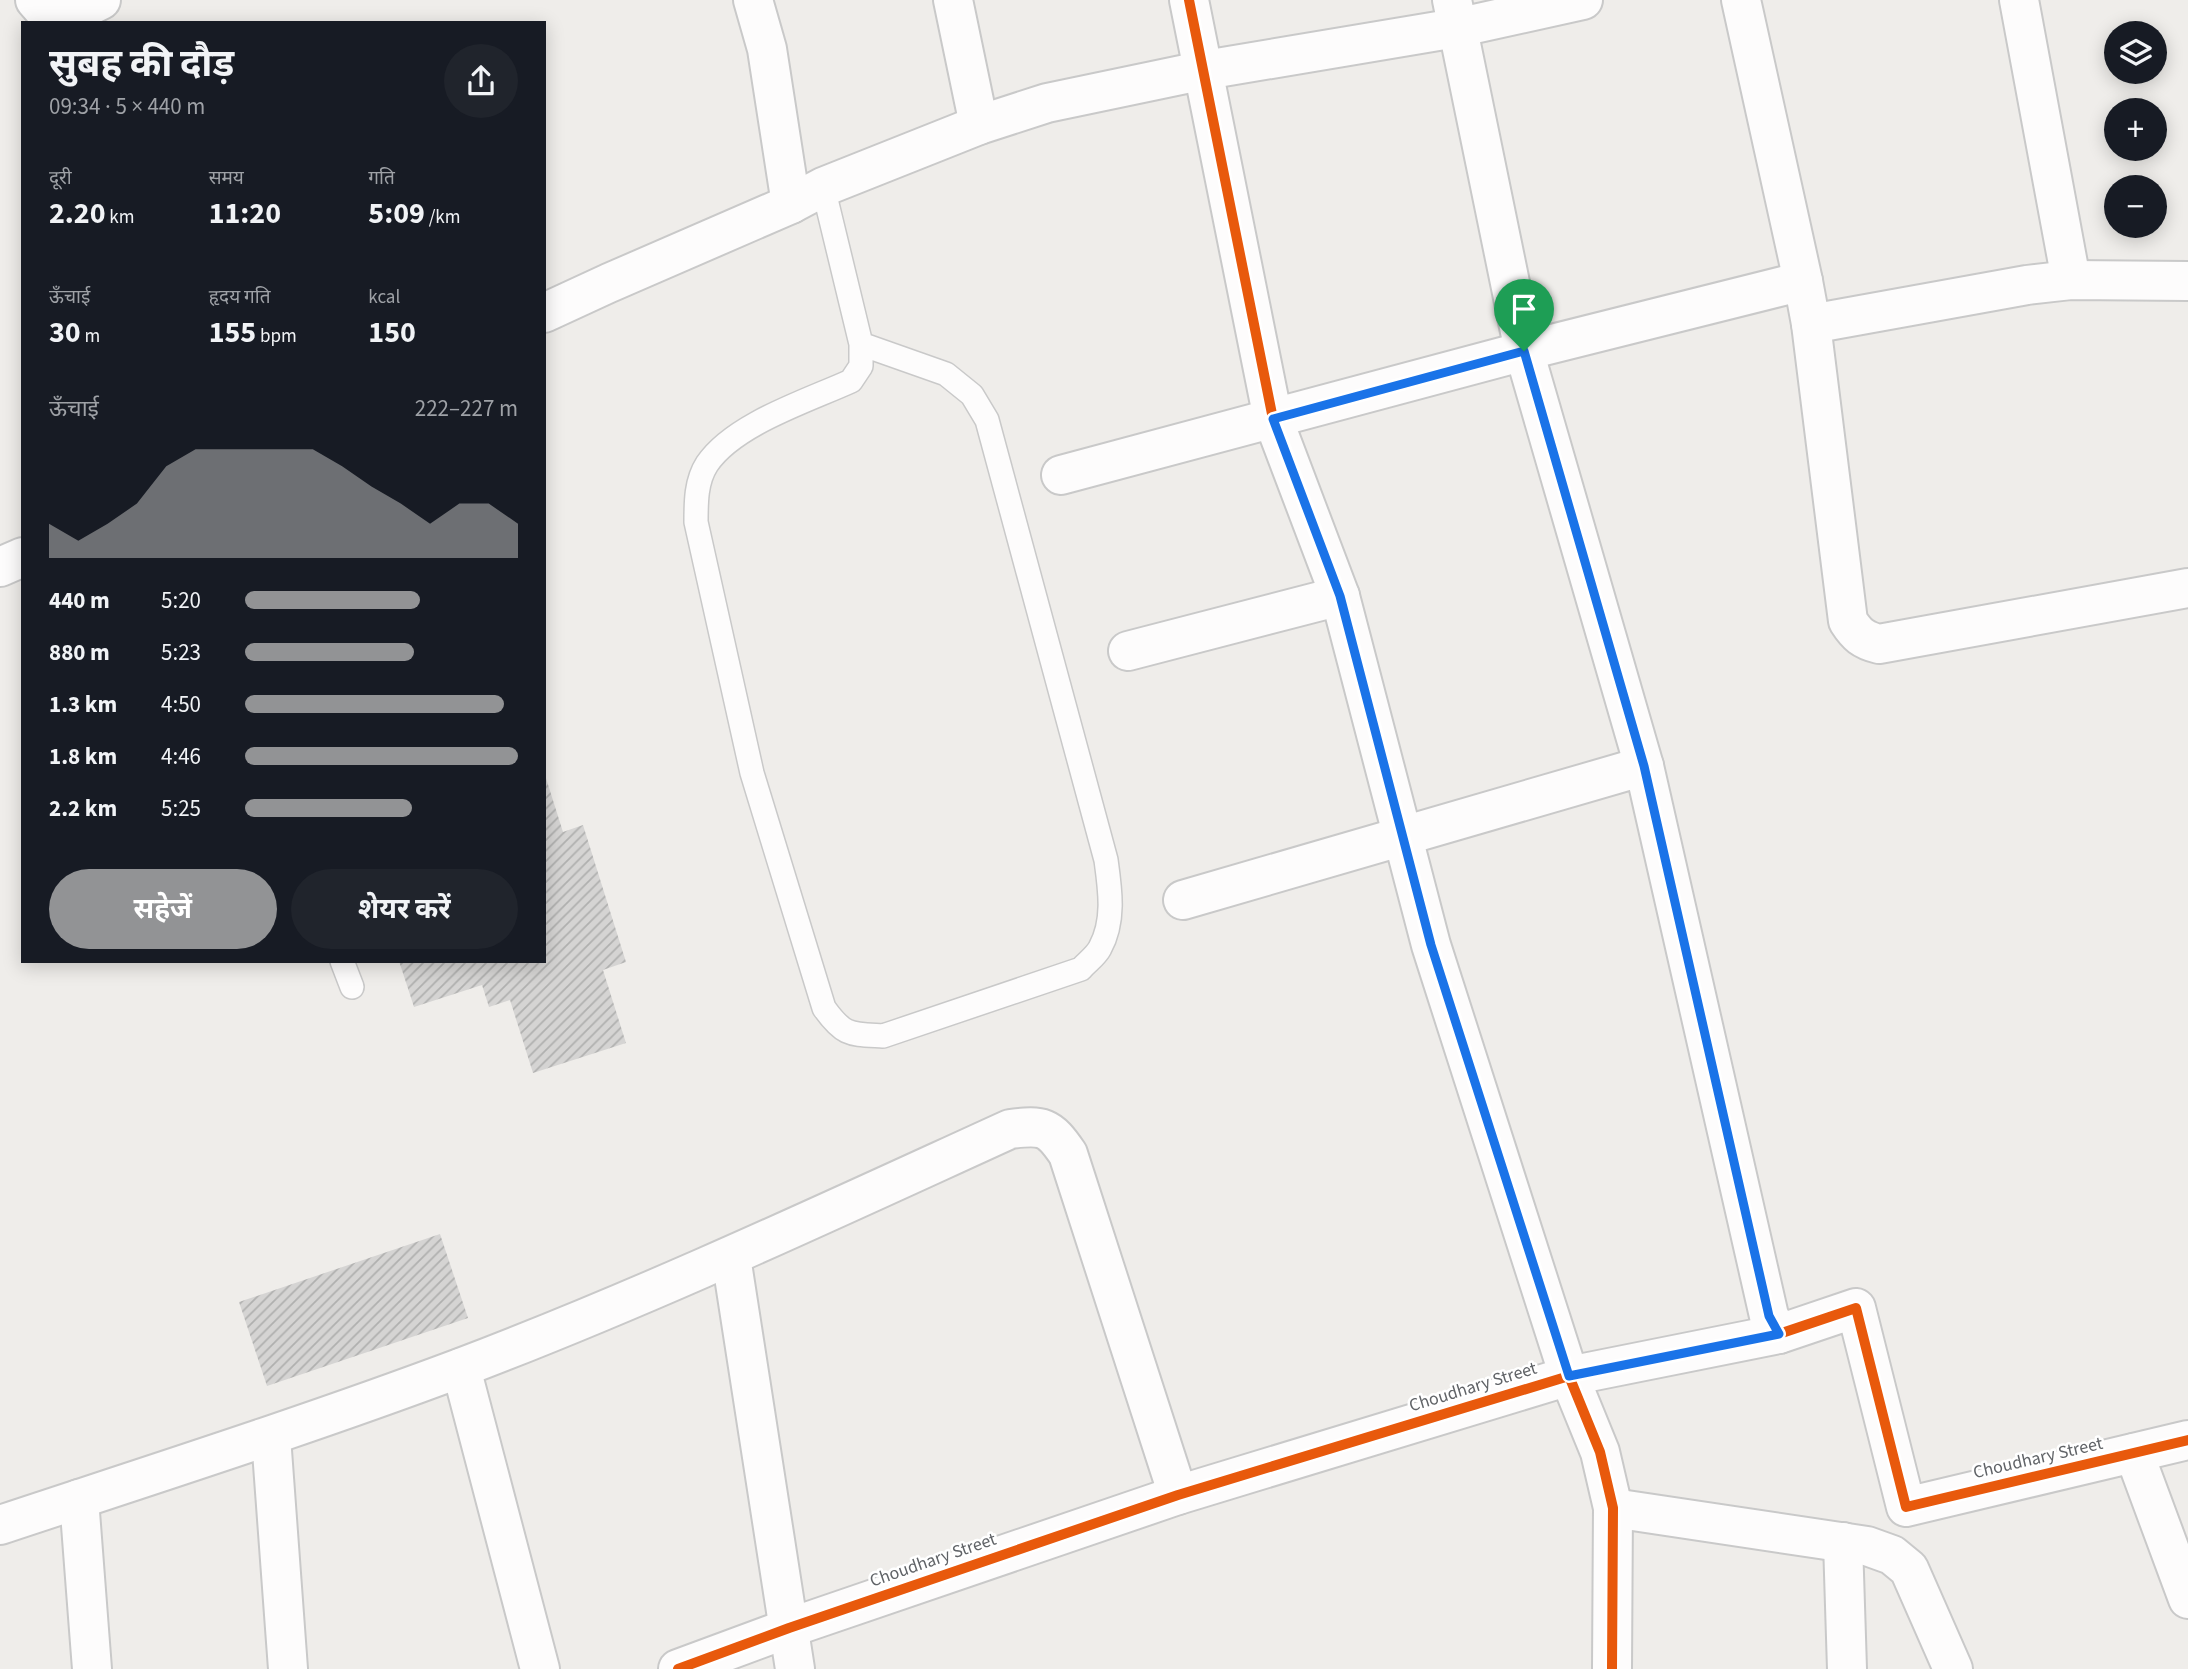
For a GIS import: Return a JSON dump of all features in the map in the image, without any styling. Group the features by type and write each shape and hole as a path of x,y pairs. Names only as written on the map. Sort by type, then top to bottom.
{"street":[{"path":"35,0 53,21"},
{"path":"59,21 101,0"},
{"path":"753,0 807,195"},
{"path":"953,0 979,125"},
{"path":"1189,0 1273,419 1340,596 1431,945 1569,1376 1600,1452 1613,1508 1612,1669"},
{"path":"546,312 807,195 979,125 1047,103 1454,14 1583,0"},
{"path":"1741,0 1811,324 1849,621 1863,641 1879,644 2188,588"},
{"path":"2019,0 2071,280"},
{"path":"1454,14 1524,351 1644,766 1769,1316 1779,1334"},
{"path":"1811,324 2028,285 2071,280 2188,281"},
{"path":"1061,475 1524,351 1803,281"},
{"path":"0,567 21,558"},
{"path":"1128,650 1340,596"},
{"path":"1183,900 1644,766"},
{"path":"0,1525 271,1437 461,1367 731,1257 1010,1129 1036,1126 1055,1135 1068,1154 1178,1495"},
{"path":"731,1257 795,1669"},
{"name":"Choudhary Street","path":"678,1669 789,1628 1178,1495 1569,1376 1779,1334 1856,1308 1906,1507 2188,1440"},
{"path":"461,1367 540,1669"},
{"path":"271,1437 288,1669"},
{"path":"2134,1453 2188,1599"},
{"path":"79,1499 92,1669"},
{"path":"1613,1508 1867,1546 1892,1555 1909,1569 1953,1669"},
{"path":"1843,1542 1847,1669"}],"lane":[{"path":"807,195 861,344 861,366 851,381 744,430 723,446 706,466 696,493 696,522 752,772 824,1008 837,1026 856,1035 883,1036 1081,969 1099,950 1108,928 1111,901 1106,860 987,420 972,395 946,374 861,344"},
{"path":"343,963 352,987"}],"building":[{"path":"546,778 563,832 583,825 626,962 603,970 626,1043 533,1073 510,1000 489,1007 482,985 414,1007 400,963 546,963"},
{"path":"440,1234 468,1318 267,1386 239,1302"}],"cycle path":[{"path":"1189,0 1273,419 1340,596 1431,945 1569,1376 1600,1452 1613,1508 1612,1669"},
{"path":"678,1669 789,1628 1178,1495 1569,1376 1779,1334 1856,1308 1906,1507 2188,1440"}],"route":[{"path":"1524,351 1644,766 1769,1316 1779,1334 1569,1376 1431,945 1340,596 1273,419 1524,351"}]}
